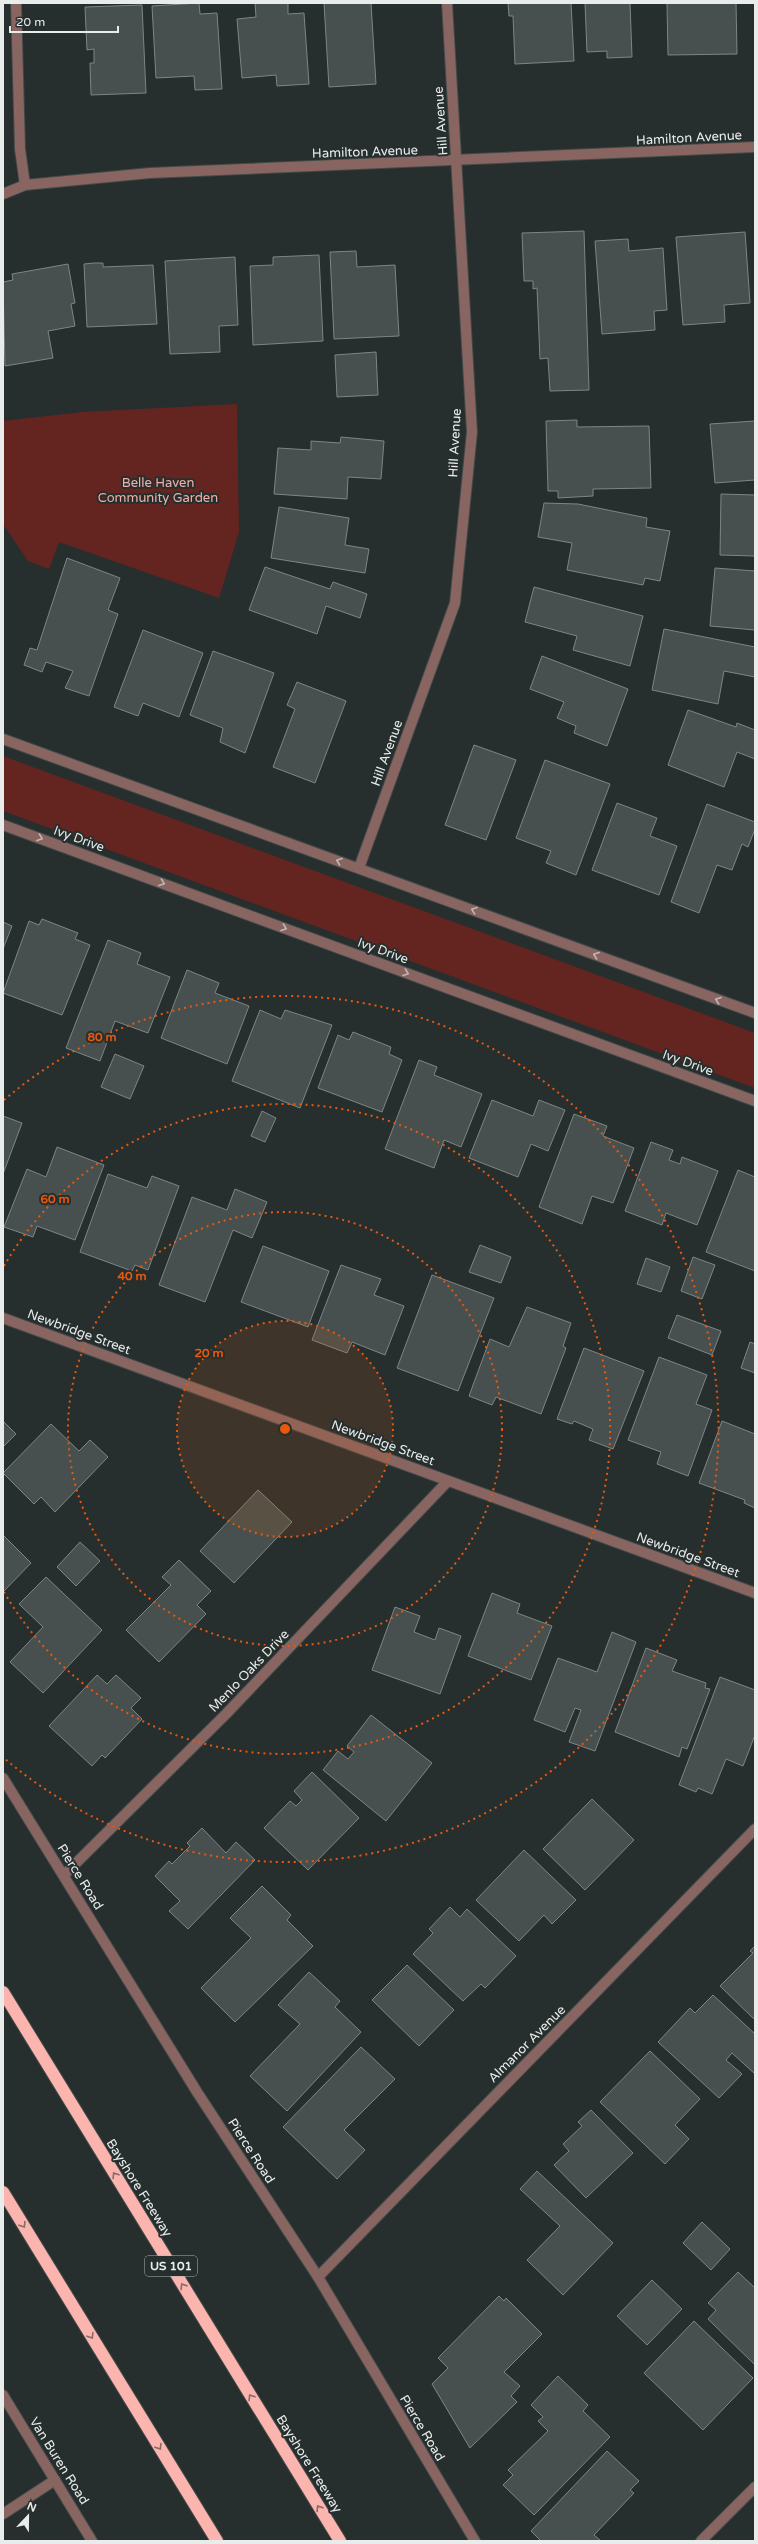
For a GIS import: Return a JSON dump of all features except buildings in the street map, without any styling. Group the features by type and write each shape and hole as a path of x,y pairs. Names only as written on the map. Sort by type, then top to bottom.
{"highway":[{"name":"Bayshore Freeway","path":"3,1992 340,2541"},
{"path":"3,2192 217,2541"}],"street":[{"path":"16,3 20,149 25,185"},
{"name":"Hill Avenue","path":"359,868 455,602 472,432 447,3"},
{"name":"Hamilton Avenue","path":"3,194 25,185 150,173 457,162 755,147"},
{"path":"3,739 755,1013"},
{"name":"Ivy Drive","path":"3,825 755,1101"},
{"name":"Newbridge Street","path":"3,1318 755,1593"},
{"name":"Menlo Oaks Drive","path":"64,1875 231,1709 448,1481"},
{"name":"Pierce Road","path":"3,1778 197,2092 318,2277 475,2541"},
{"name":"Almanor Avenue","path":"318,2277 755,1829"},
{"name":"Van Buren Road","path":"3,2395 92,2541"},
{"path":"3,2514 54,2480"},
{"path":"702,2541 755,2487"}],"green space":[{"name":"Belle Haven Community Garden","path":"237,404 239,532 219,598 59,542 49,569 28,561 3,524 3,421 82,412"},
{"path":"3,756 755,1033 755,1088 3,811"}]}
